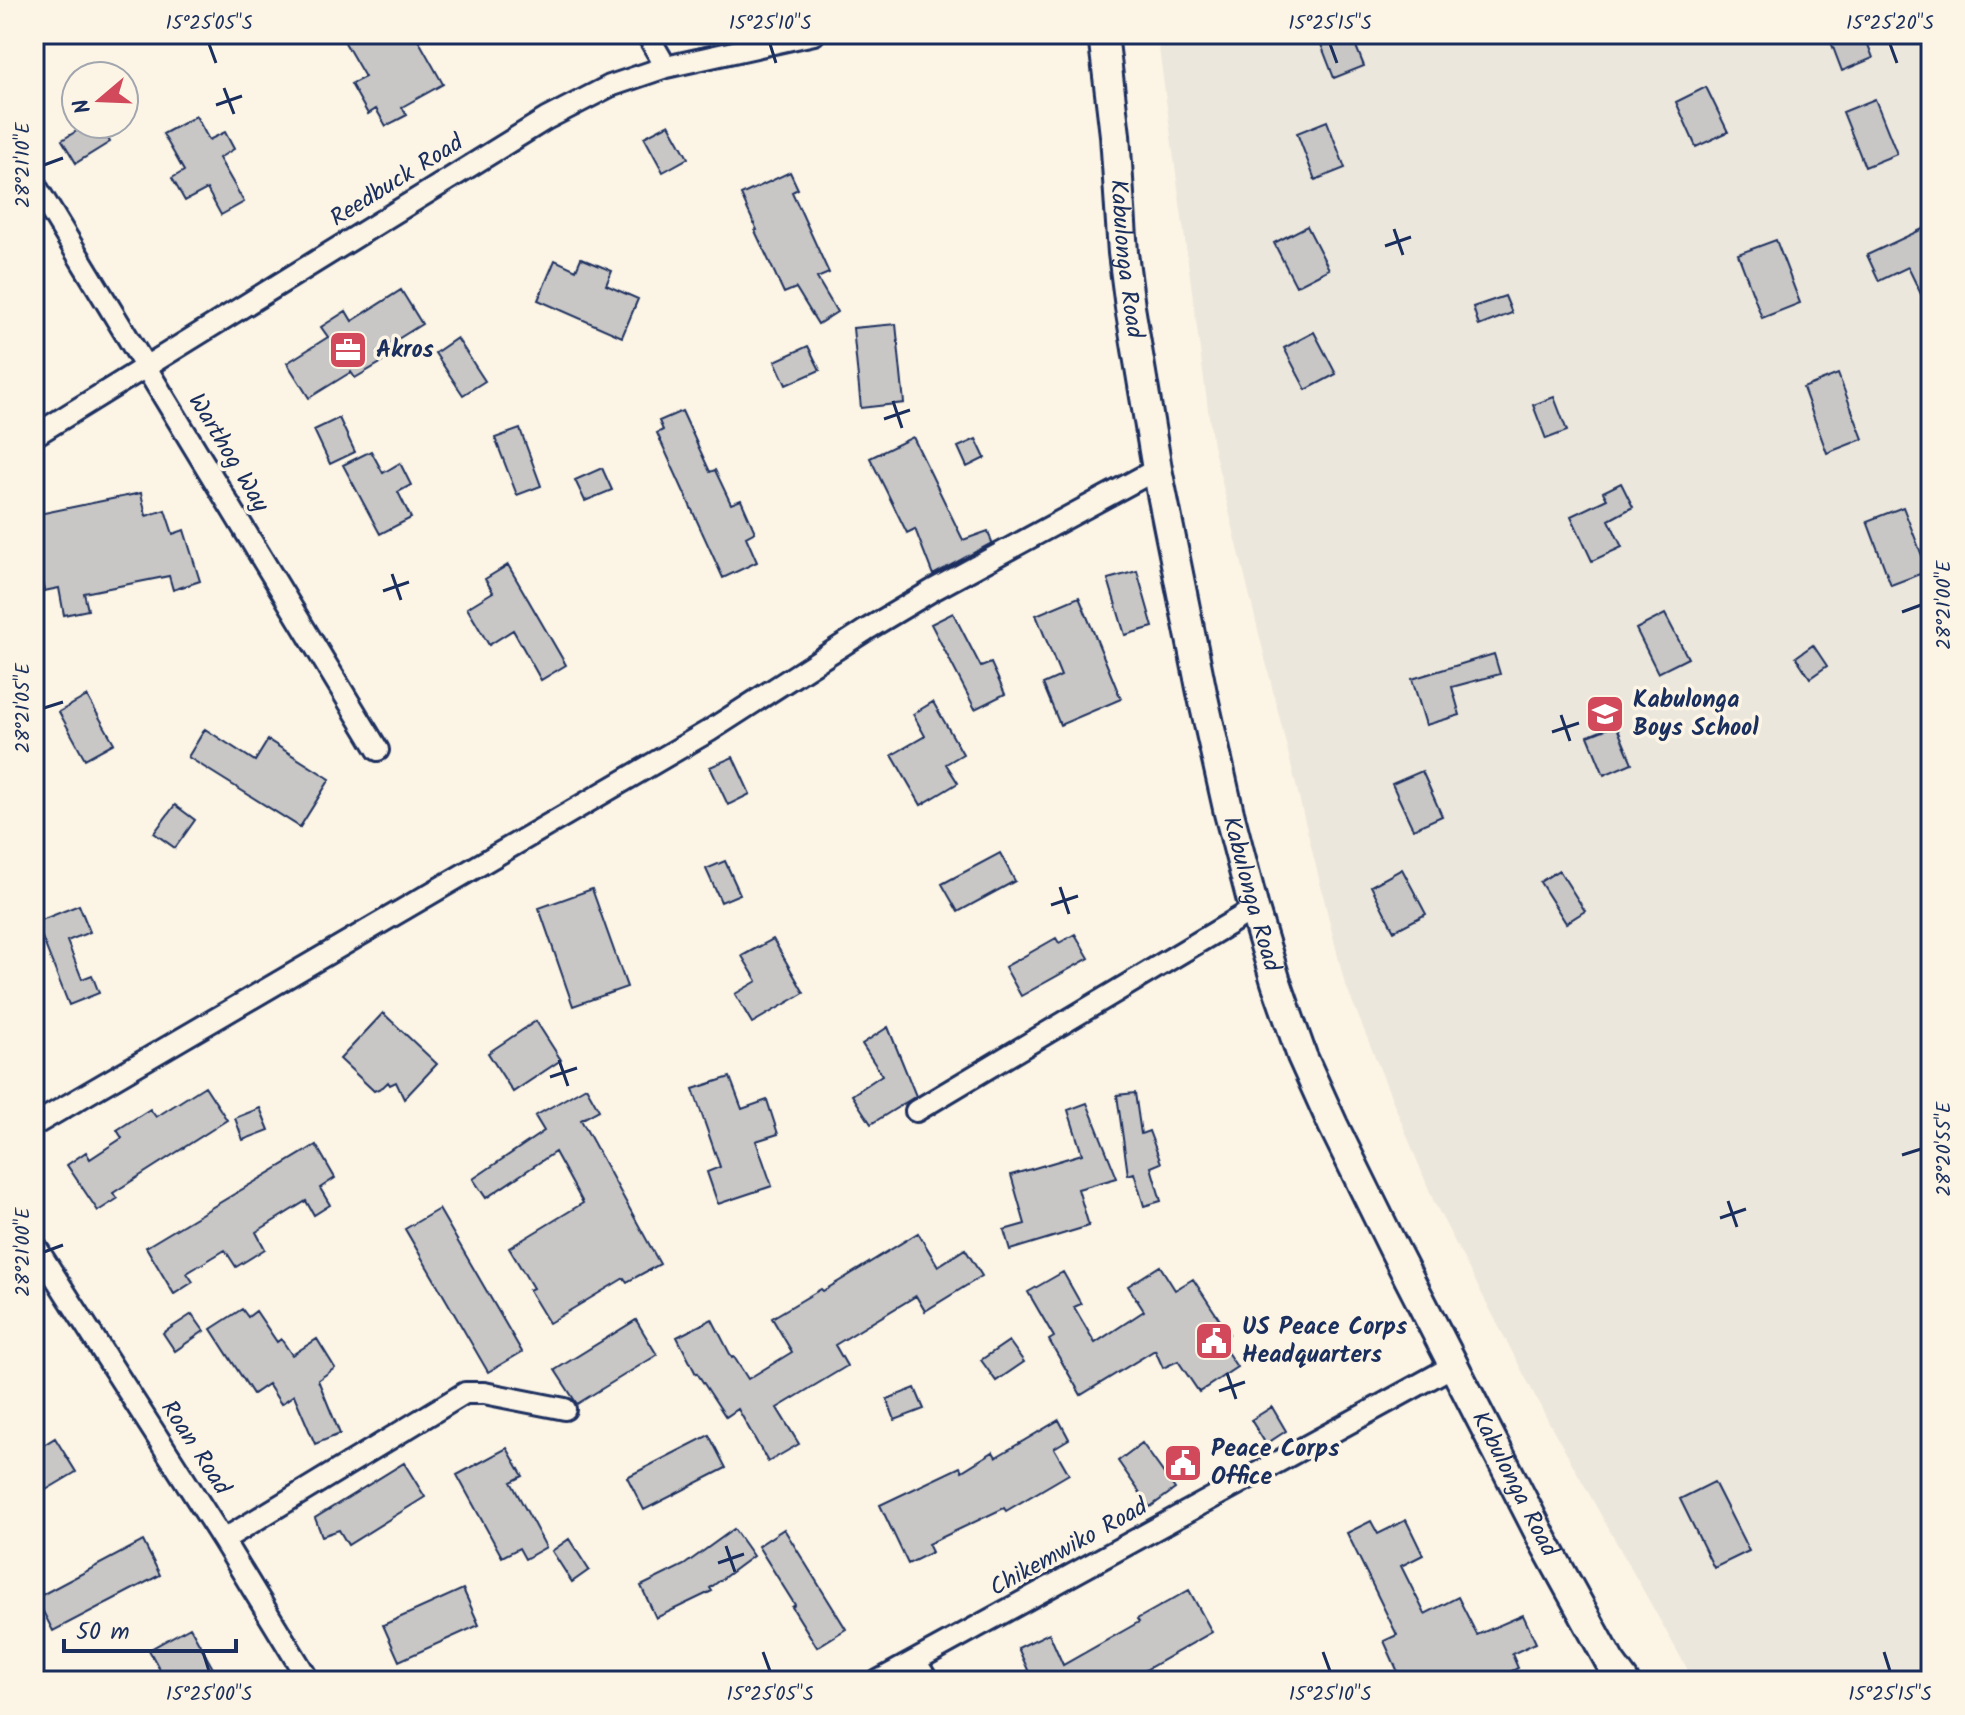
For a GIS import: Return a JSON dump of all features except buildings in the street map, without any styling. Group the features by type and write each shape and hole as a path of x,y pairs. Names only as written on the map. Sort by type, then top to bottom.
{"main road":[{"name":"Kabulonga Road","path":"1103,34 1115,135 1125,267 1157,469 1229,813 1276,982 1308,1070 1453,1366 1557,1565 1610,1662 1624,1681"}],"street":[{"path":"647,34 666,67"},
{"name":"Reedbuck Road","path":"34,436 546,119 610,86 666,67 814,34"},
{"name":"Warthog Way","path":"34,183 378,750"},
{"path":"34,1125 709,731 933,590 1157,469"},
{"path":"916,1111 1254,909"},
{"name":"Roan Road","path":"34,1244 309,1681"},
{"name":"Chikemwiko Road","path":"878,1681 1453,1366"},
{"path":"223,1540 465,1393 484,1393 565,1409"},
{"path":"915,1661 928,1681"}],"shaded area":[{"name":"Kabulonga Boys School","path":"1157,34 1931,34 1931,1681 1694,1681 1546,1417 1434,1202 1344,981 1213,446"}],"place":[{"name":"Akros","path":"348,350"},
{"name":"Kabulonga Boys School","path":"1605,714"},
{"name":"US Peace Corps Headquarters","path":"1214,1341"},
{"name":"Peace Corps Office","path":"1183,1463"}]}
